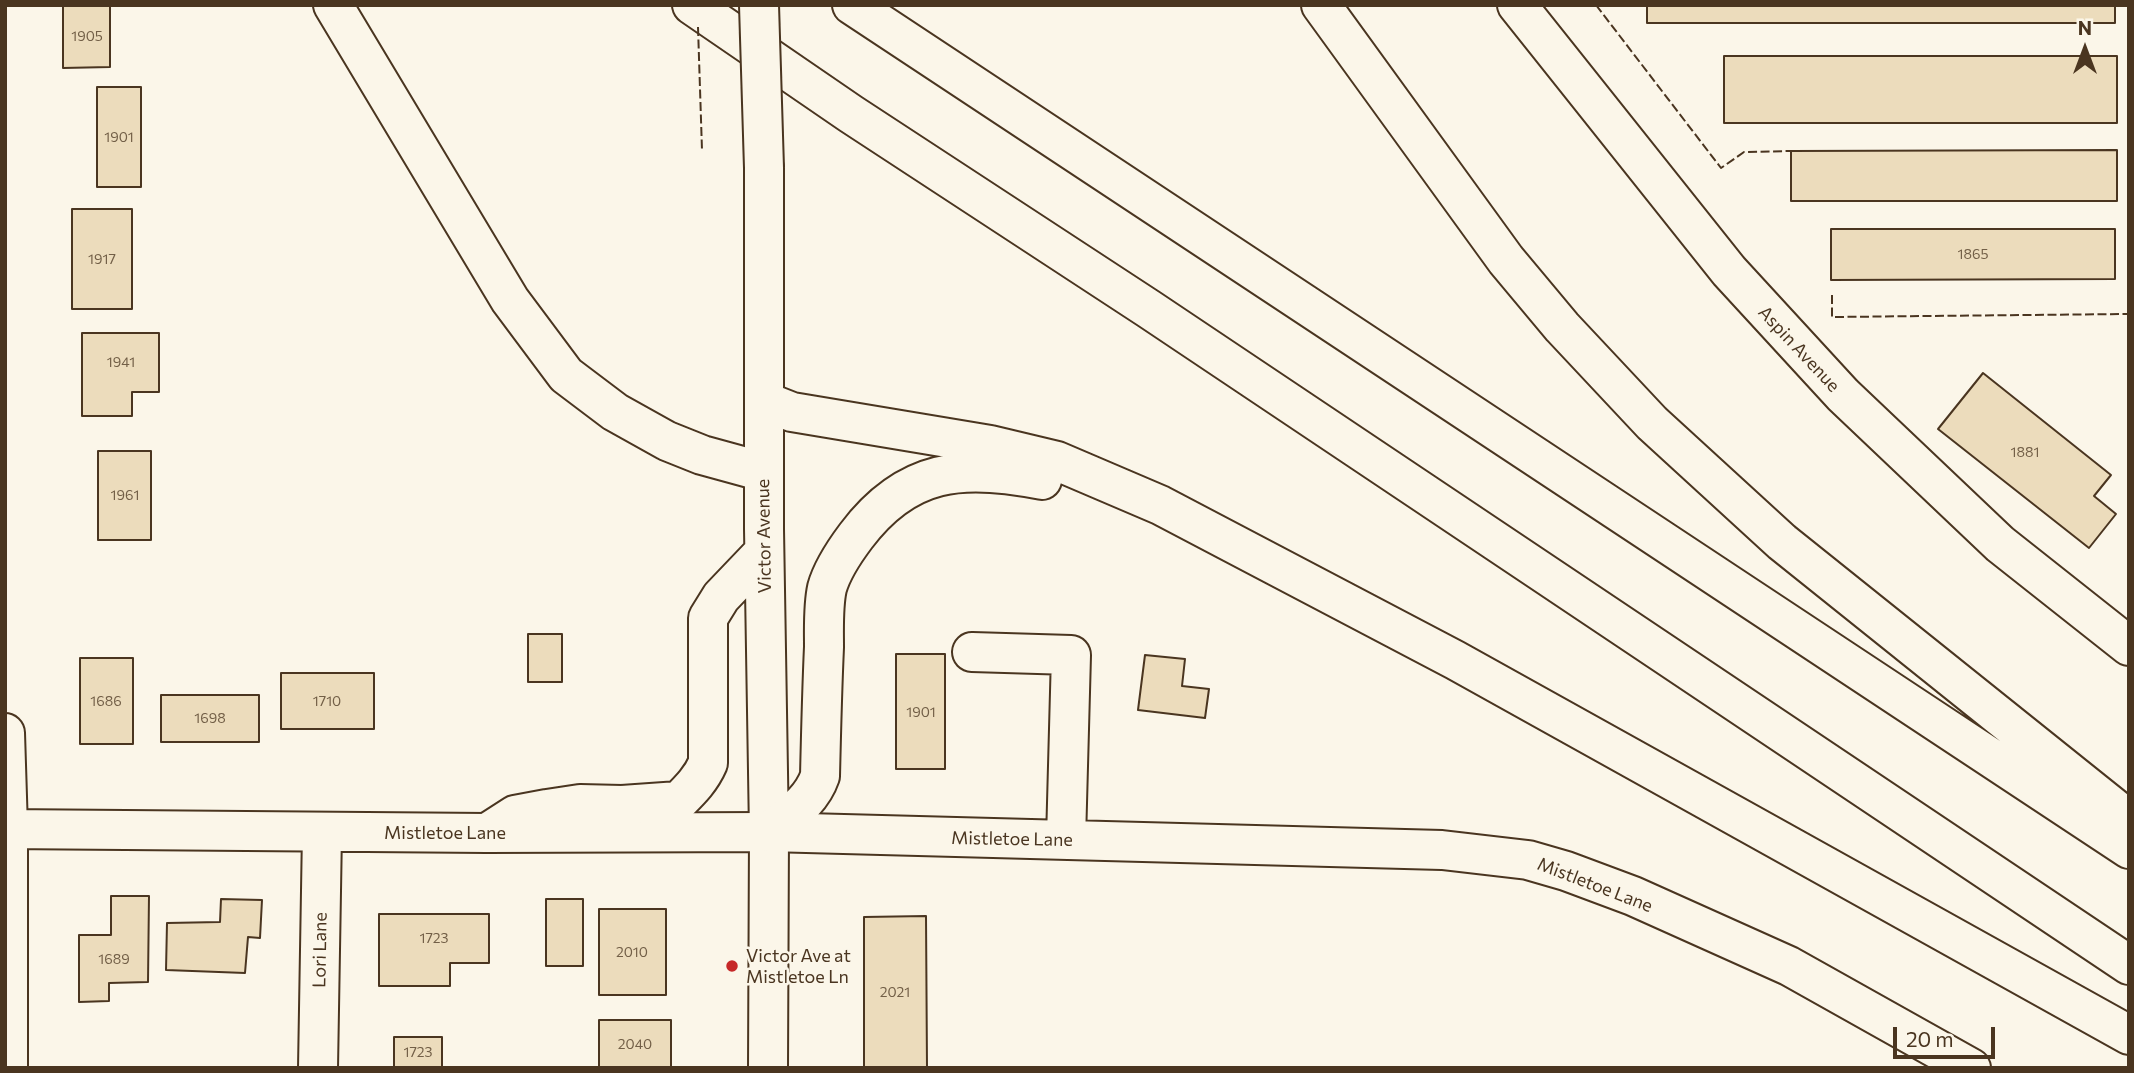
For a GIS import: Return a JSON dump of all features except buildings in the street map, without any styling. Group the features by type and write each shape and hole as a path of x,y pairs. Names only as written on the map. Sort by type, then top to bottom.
{"main road":[{"path":"333,5 510,300 566,375 615,412 667,441 702,455 764,472"},
{"path":"692,5 851,114 1149,309 2129,965"},
{"name":"Victor Avenue","path":"759,5 764,168 768,1068"},
{"path":"852,5 2129,849"},
{"path":"1321,5 1506,260 1562,327 1652,423 1782,542 2129,820"},
{"name":"Aspin Avenue","path":"1517,5 1729,271 1843,396 2000,544 2129,646"},
{"path":"764,401 792,412 990,445 1058,461 1160,505 1455,660 2129,1035"},
{"path":"769,832 804,803 816,789 820,776 827,589 846,549 870,517 890,499 929,479 960,471 1011,474 1160,505"},
{"path":"487,833 515,815 547,808 580,804 668,802 679,801 683,797 702,777 708,764 708,618 721,597 764,552"},
{"path":"972,652 1071,655 1066,840"},
{"path":"5,733 8,1068"},
{"name":"Mistletoe Lane","path":"7,829 487,833 769,832 1442,850 1528,860 1566,871 1633,897 1789,966 1971,1068"},
{"name":"Lori Lane","path":"318,1068 322,832"}],"fence":[{"path":"1596,5 1721,168 1744,152 1791,151"},
{"path":"698,27 702,150"},
{"path":"1832,295 1832,317 2129,314"}],"place":[{"name":"Victor Ave at Mistletoe Ln","path":"732,966"}]}
